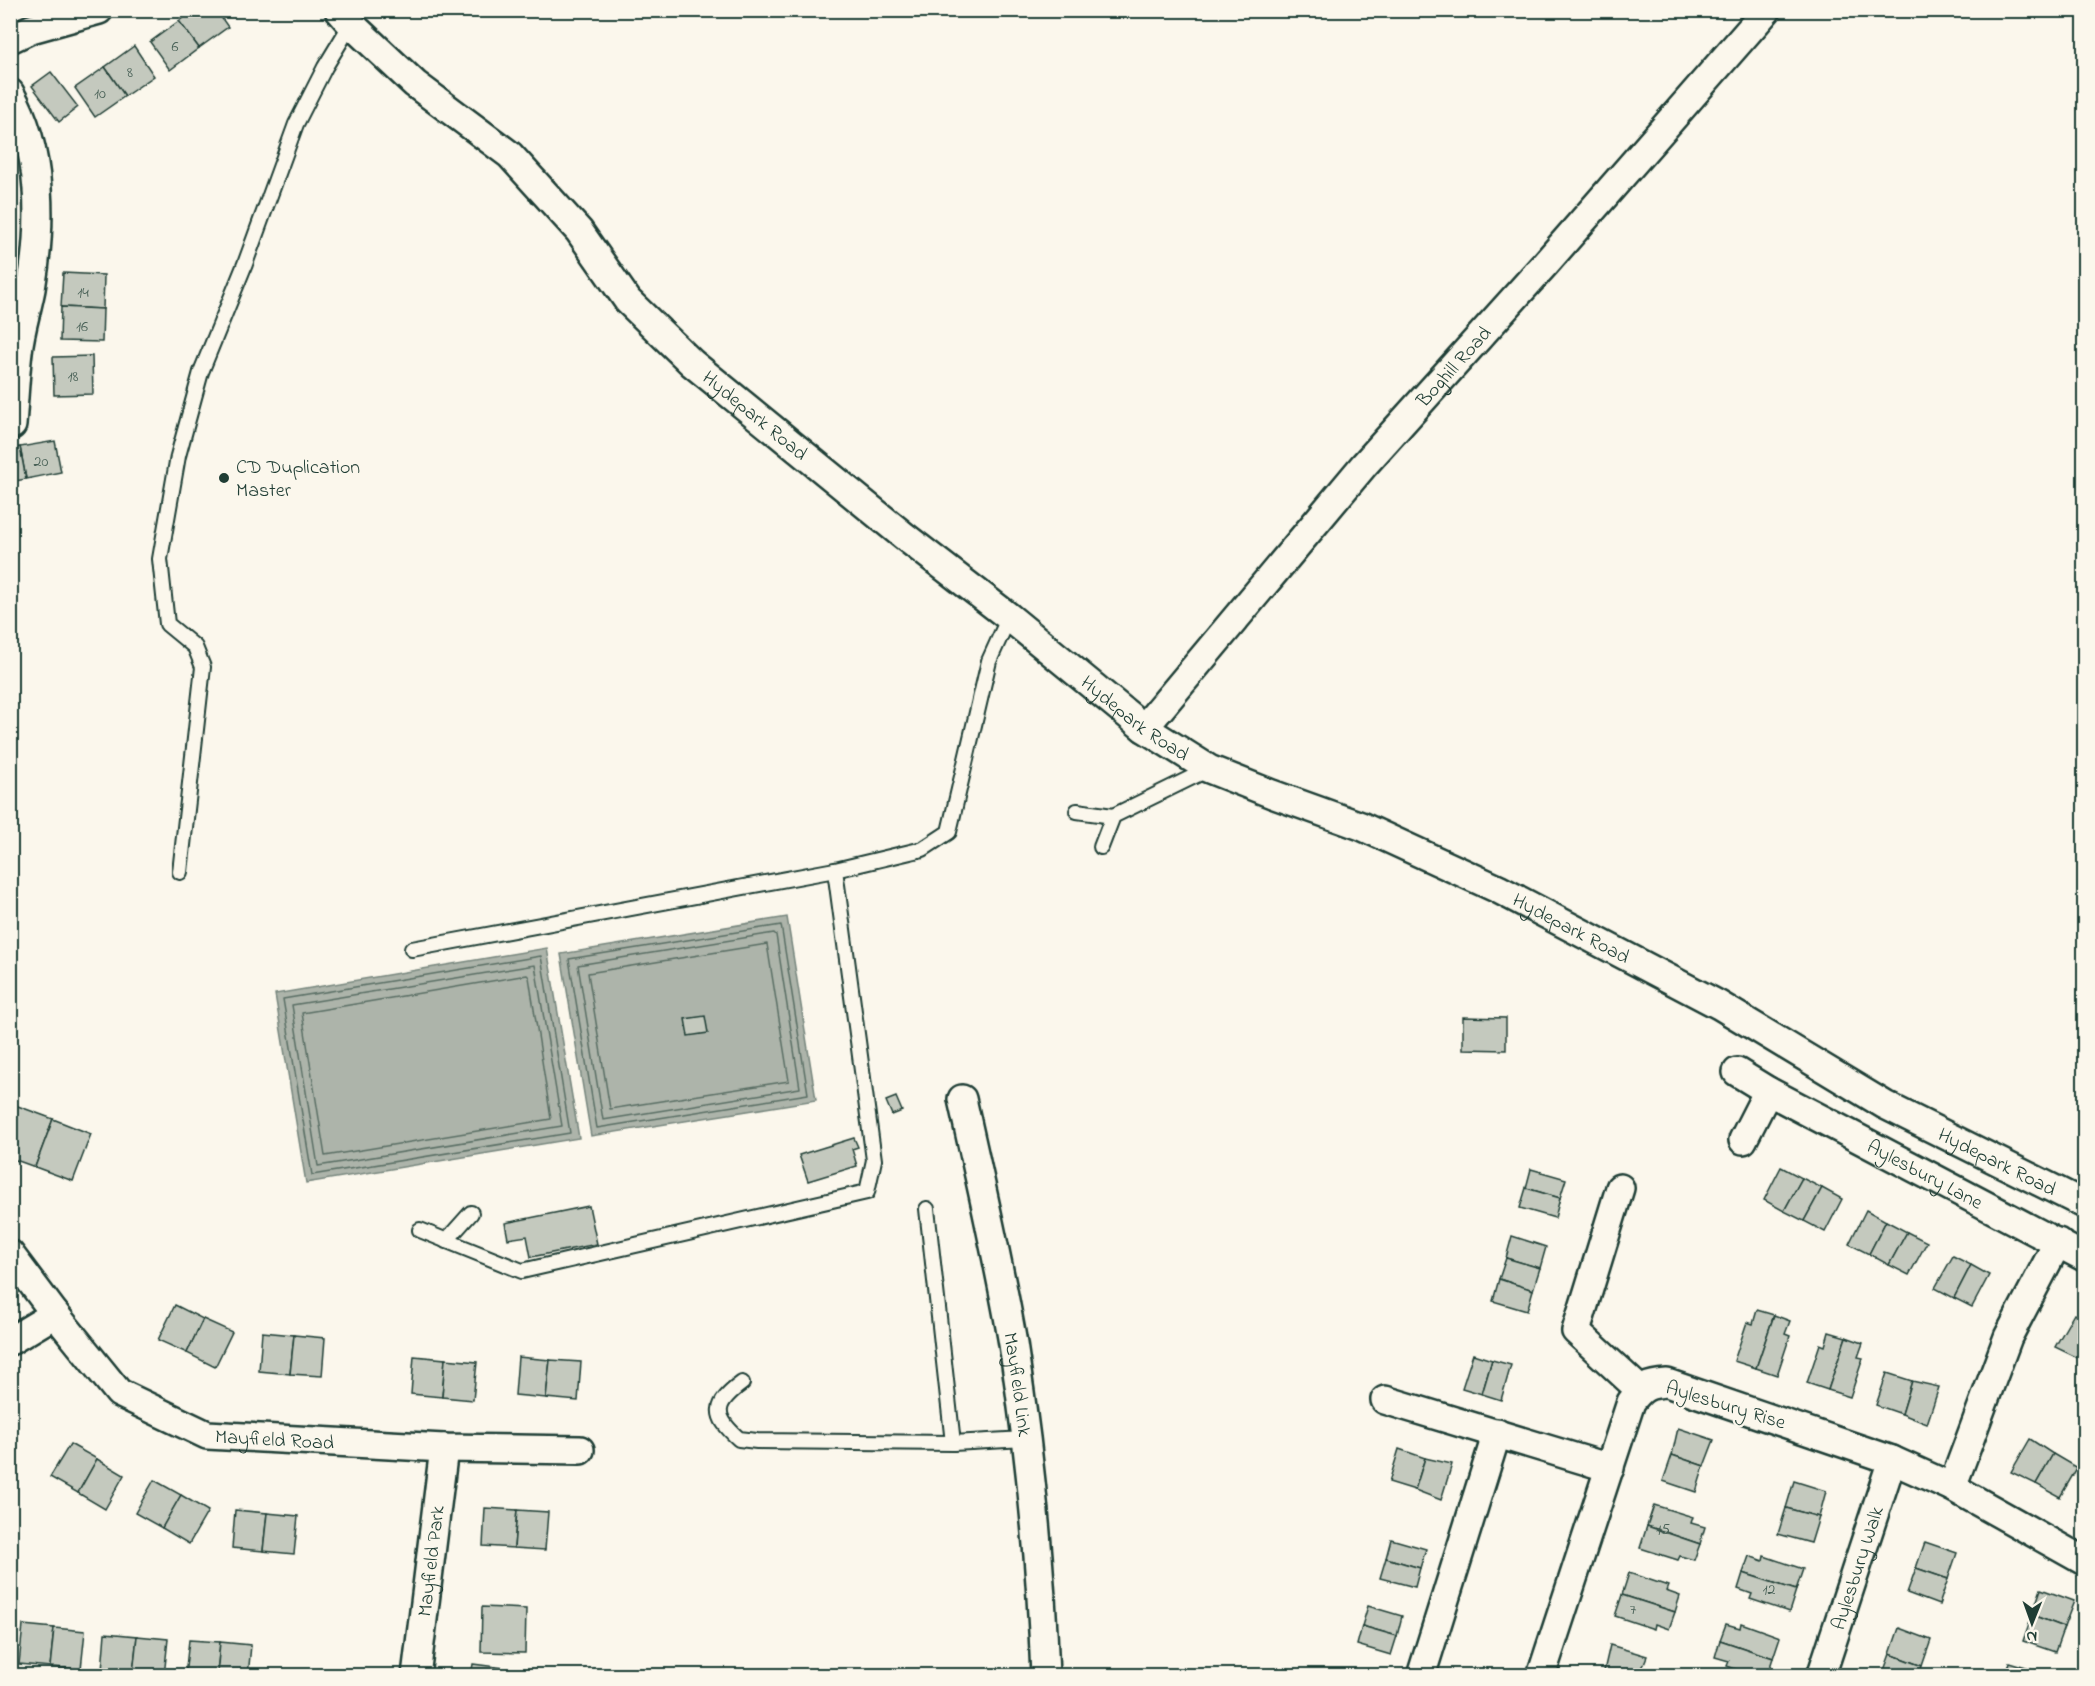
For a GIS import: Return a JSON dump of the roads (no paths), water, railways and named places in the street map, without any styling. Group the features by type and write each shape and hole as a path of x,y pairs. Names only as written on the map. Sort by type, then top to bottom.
{"street":[{"path":"10,39 31,30 99,10"},
{"name":"Boghill Road","path":"1144,728 1364,465 1546,263 1767,10"},
{"name":"Hydepark Road","path":"345,17 415,84 510,154 579,231 628,301 692,363 1144,728 1209,769 1361,826 1498,889 1719,1005 1885,1105 2085,1204"},
{"path":"10,93 26,130 35,169 38,228 31,288 18,350 12,425"},
{"name":"Aylesbury Lane","path":"1737,1072 1768,1091 2085,1257"},
{"path":"1743,1140 1768,1091"},
{"name":"Mayfield Link","path":"962,1099 1013,1345 1038,1545 1045,1676"},
{"path":"1620,1188 1622,1224 1576,1331 1640,1390"},
{"path":"1952,1488 2008,1337 2058,1242"},
{"name":"Mayfield Road","path":"10,1254 119,1394 207,1434 444,1448 580,1450"},
{"path":"10,1341 55,1314"},
{"name":"Aylesbury Rise","path":"1541,1676 1631,1402 1640,1390 1654,1383 1667,1383 1892,1460 1952,1488 2085,1561"},
{"path":"1385,1400 1610,1468"},
{"path":"1421,1676 1497,1433"},
{"name":"Mayfield Park","path":"416,1676 444,1448"},
{"name":"Aylesbury Walk","path":"1821,1676 1892,1460"}],"lane":[{"path":"180,872 203,667 195,646 167,624 160,559 178,456 201,372 245,264 296,124 325,67 345,17"},
{"path":"412,949 835,870 923,849 949,832 989,661 1008,617"},
{"path":"1077,811 1113,816 1209,769"},
{"path":"1101,848 1113,816"},
{"path":"420,1230 522,1270 867,1192 874,1160 835,870"},
{"path":"927,1209 953,1443"},
{"path":"446,1241 471,1213"},
{"path":"742,1383 725,1396 719,1408 722,1420 739,1439 953,1443 1024,1439"}],"water":[{"path":"787,917 816,1100 591,1136 561,954"},
{"path":"547,948 579,1138 306,1183 275,994"}],"place":[{"name":"CD Duplication Master","path":"224,478"}]}
